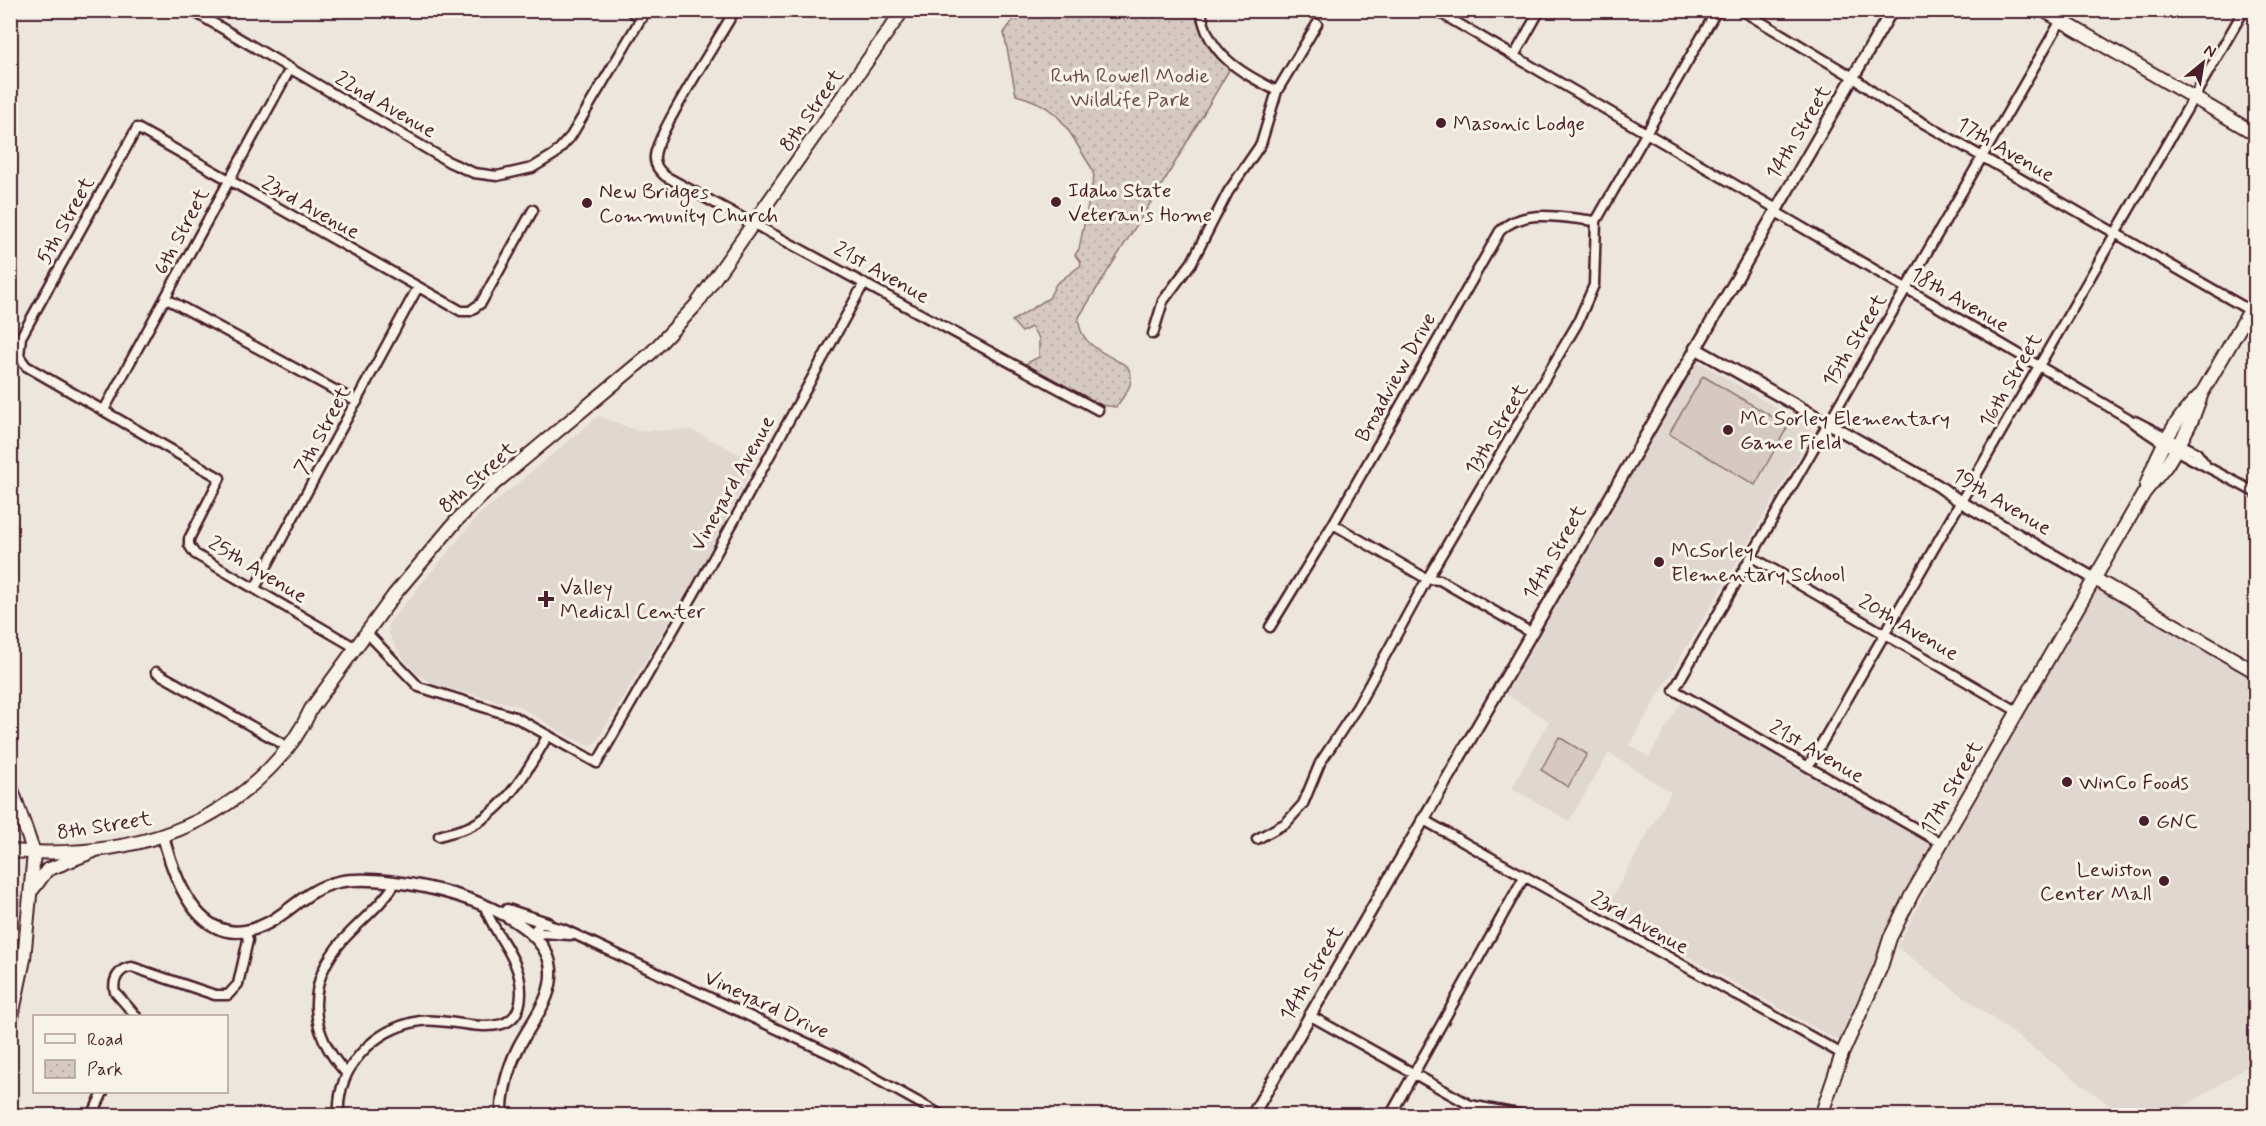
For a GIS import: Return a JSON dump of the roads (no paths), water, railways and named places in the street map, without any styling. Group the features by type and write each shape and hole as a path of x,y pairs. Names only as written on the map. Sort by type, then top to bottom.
{"main road":[{"name":"8th Street","path":"13,851 34,853 94,851 164,836 195,823 233,800 255,783 288,747 311,709 412,571 469,508 614,386 676,329 711,286 903,10"},
{"path":"2043,10 2064,16 2192,97 2256,134"},
{"name":"17th Street","path":"1821,1116 1842,1054 1881,967 1896,923 2144,493 2177,447 2192,420 2202,393 2254,308"},
{"name":"17th Street","path":"2144,493 2155,460 2166,440 2183,412 2202,393"},
{"name":"19th Avenue","path":"2095,579 2256,672"},
{"path":"10,784 34,853 24,959 10,1026"},
{"path":"30,896 35,882 47,870 94,851"}],"street":[{"name":"22nd Avenue","path":"191,10 449,162 474,173 497,176 532,168 555,154 567,141 644,14"},
{"path":"629,10 644,14"},
{"name":"21st Avenue","path":"735,10 666,128 655,160 665,176 1098,410"},
{"path":"1201,10 1205,27 1223,58 1242,73 1277,92"},
{"name":"18th Avenue","path":"1436,10 1906,289 2166,440 2192,461 2206,464 2256,493"},
{"path":"1514,56 1540,10"},
{"path":"1596,221 1717,10"},
{"name":"17th Avenue","path":"1740,10 1853,77 1885,100 2115,234 2254,308"},
{"name":"14th Street","path":"1252,1116 1774,210 1892,10"},
{"name":"16th Street","path":"1808,767 2244,10"},
{"name":"15th Street","path":"1674,690 1827,423 1985,157 2064,16"},
{"path":"1153,334 1163,301 1192,262 1228,192 1261,144 1277,92 1317,24"},
{"name":"6th Street","path":"104,410 290,69"},
{"name":"23rd Avenue","path":"137,128 461,311 470,310 481,303 533,210"},
{"name":"5th Street","path":"85,399 26,366 19,356 20,343 137,128"},
{"name":"Broadview Drive","path":"1270,627 1333,524 1500,231 1512,220 1527,216 1596,221"},
{"name":"13th Street","path":"1257,839 1286,823 1302,804 1320,763 1357,707 1427,579 1514,435 1587,307 1596,272 1596,221"},
{"name":"Vineyard Avenue","path":"548,735 597,763 695,592 864,283"},
{"name":"7th Street","path":"255,588 418,287"},
{"path":"165,298 357,402"},
{"name":"19th Avenue","path":"1695,348 1937,485 1961,502 2095,579"},
{"name":"25th Avenue","path":"85,399 220,478 189,545 195,554 356,648"},
{"path":"1333,524 1427,579 1440,580 1530,632"},
{"name":"20th Avenue","path":"1752,557 2017,711"},
{"path":"367,633 419,687 515,717 548,735 513,789 498,806 467,828 439,836"},
{"path":"156,672 288,747"},
{"name":"21st Avenue","path":"1674,690 1941,843"},
{"name":"23rd Avenue","path":"1422,819 1842,1054"},
{"path":"164,836 179,886 191,907 224,929 246,933 268,923 322,887 353,879 396,882 484,904 547,923"},
{"path":"1390,1116 1524,877"},
{"path":"346,1073 322,1039 317,1024 316,998 333,954 383,901 396,882"},
{"path":"484,904 517,921 533,936 550,963 550,984 541,1008 511,1064 502,1116"},
{"path":"339,1116 340,1087 346,1073 374,1041 404,1026 430,1021 491,1027 505,1024 514,1017 521,999 518,972 510,951 490,920 484,904"},
{"path":"533,936 539,923 547,923"},
{"name":"Vineyard Drive","path":"547,923 839,1058 943,1116"},
{"path":"134,1015 115,992 115,979 123,969 132,967 215,995 228,995 238,984 248,940 246,933"},
{"name":"Vineyard Drive","path":"533,936 542,933 571,935"},
{"path":"1309,1015 1470,1104 1528,1116"},
{"path":"92,1116 103,1093"}],"place":[{"name":"Masonic Lodge","path":"1441,123"},
{"name":"Idaho State Veteran's Home","path":"1056,202"},
{"name":"New Bridges Community Church","path":"587,203"},
{"name":"Mc Sorley Elementary Game Field","path":"1728,430"},
{"name":"McSorley Elementary School","path":"1659,562"},
{"name":"Valley Medical Center","path":"546,599"},
{"name":"WinCo Foods","path":"2067,782"},
{"name":"GNC","path":"2144,821"},
{"name":"Lewiston Center Mall","path":"2164,881"}],"park label":[{"name":"Ruth Rowell Modie Wildlife Park","path":"1130,87"}]}
